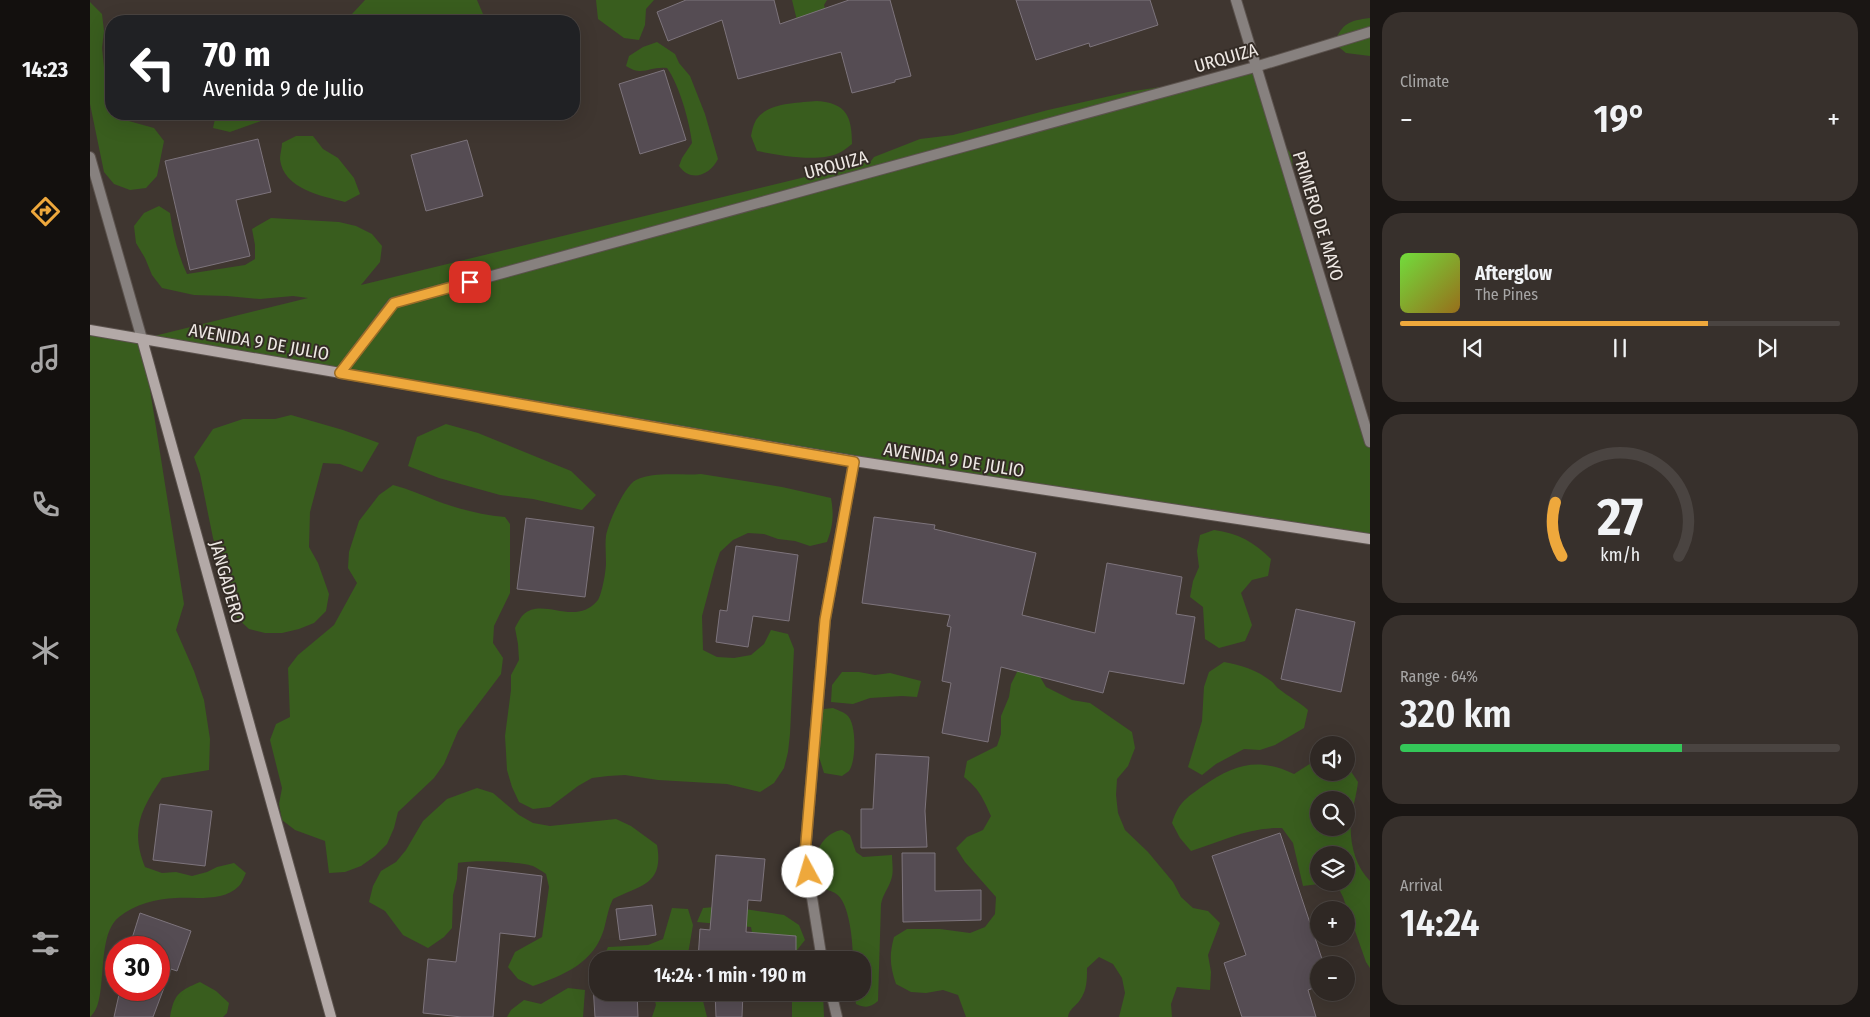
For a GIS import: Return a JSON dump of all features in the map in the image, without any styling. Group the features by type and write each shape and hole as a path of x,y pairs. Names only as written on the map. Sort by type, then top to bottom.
{"main road":[{"name":"AVENIDA 9 DE JULIO","path":"90,330 854,462 1370,539"},
{"name":"JANGADERO","path":"142,339 331,1017"}],"street":[{"name":"PRIMERO DE MAYO","path":"1236,0 1370,442"},
{"name":"URQUIZA","path":"340,373 394,303 1256,67 1370,32"},
{"name":"JANGADERO","path":"90,157 142,339"},
{"path":"821,951 805,854 825,620 854,462"},
{"path":"833,1001 837,1017"}],"green space":[{"path":"365,0 477,0 483,14 350,15"},
{"path":"596,0 654,0 646,9 645,25 639,40 624,38 598,19"},
{"path":"792,0 827,0 824,5 829,21 800,33"},
{"path":"90,2 102,14 104,31 102,48 105,70 105,120 125,120 154,128 164,141 157,176 146,188 130,190 114,184 104,172 90,104"},
{"path":"1370,18 1370,56 1346,53 1334,43 1340,31 1347,24 1356,20"},
{"path":"657,42 675,54 679,63 690,76 705,114 718,159 715,165 700,175 689,174 679,166 692,143 683,104 676,84 667,68 637,71 626,66 629,56 643,47"},
{"path":"1255,67 1278,141 1289,151 1292,157 1294,190 1370,435 1370,539 854,461 142,339 308,298 293,296 260,299 194,295 162,288 152,275 136,243 134,226 144,213 159,206 170,213 176,244 187,274 245,265 255,259 252,229 271,218 339,222 356,226 372,234 382,246 380,262 361,285 871,161 874,157 920,139 953,135 1048,110 1128,92 1160,87 1163,90"},
{"path":"827,102 841,108 849,119 852,144 839,153 830,156 810,158 757,151 751,136 755,122 761,114 784,104"},
{"path":"215,120 264,120 230,132 213,128"},
{"path":"352,120 377,120 375,121"},
{"path":"296,136 313,136 323,149 338,158 354,178 360,194 345,202 305,190 288,178 280,159 282,143"},
{"path":"90,330 142,339 184,604 176,630 204,700 210,739 209,770 162,778 148,800 143,810 138,831 141,854 145,867 162,873 176,872 192,876 234,863 246,873 239,886 226,894 209,898 176,898 153,901 125,912 119,917 111,926 108,936 105,936 99,998 96,1009 90,1017"},
{"path":"291,415 379,443 362,472 340,464 323,463 310,512 309,547 318,563 329,594 326,611 314,623 299,629 282,633 265,633 249,629 237,618 224,586 200,474 194,457 213,429 243,419 275,419"},
{"path":"446,424 478,433 571,471 596,495 582,510 533,499 500,495 439,478 408,466 417,437"},
{"path":"668,474 701,474 782,487 831,498 831,531 827,542 810,546 764,534 748,533 733,540 720,552 702,616 703,650 717,657 734,658 751,655 764,644 771,630 788,634 794,649 790,734 784,768 774,783 760,792 727,784 658,780 625,775 592,778 550,807 533,809 519,802 507,770 505,736 511,675 519,660 515,628 523,615 531,610 579,611 589,608 598,600 605,571 607,530 613,514 632,483 643,477"},
{"path":"393,485 462,509 505,517 510,524 510,593 494,626 493,643 503,658 501,674 458,731 444,764 434,778 398,812 387,844 361,866 345,872 329,873 325,841 295,830 282,820 279,804 282,788 270,740 276,724 290,717 288,668 298,655 334,625 357,583 348,568 349,552 359,521 379,495"},
{"path":"1214,530 1231,533 1245,539 1271,559 1268,576 1252,580 1241,593 1252,625 1245,641 1219,648 1205,639 1203,607 1190,597 1193,581 1199,567 1197,551 1200,535"},
{"path":"1224,662 1243,666 1260,674 1308,710 1304,728 1275,745 1260,750 1244,749 1216,764 1202,775 1188,767 1202,721 1204,687 1209,672"},
{"path":"1032,663 1046,687 1072,700 1090,703 1132,732 1135,748 1128,766 1117,779 1118,813 1125,830 1148,852 1173,882 1181,897 1193,908 1208,911 1220,923 1208,955 1211,972 1210,990 1177,987 1171,1004 1172,1017 1119,1017 1125,993 1122,978 1113,964 1099,957 1087,968 1087,981 1084,992 1068,1017 966,1017 958,995 943,990 926,993 911,992 896,984 891,961 894,937 907,929 940,929 970,933 985,927 995,914 996,897 965,862 956,848 967,837 983,830 991,816 980,794 964,777 967,761 997,746 1001,734 1001,716 1009,697 1011,684 1019,668"},
{"path":"842,672 859,672 875,675 890,673 921,681 917,697 870,698 853,704 831,702 832,685"},
{"path":"833,708 847,715 853,726 853,760 849,771 842,776 824,773 819,757 820,716 824,709"},
{"path":"1310,764 1310,781 1355,781 1355,778 1358,782 1355,798 1355,791 1310,791 1310,836 1351,836 1352,846 1310,846 1310,885 1303,886 1293,843 1282,828 1247,832 1191,851 1180,838 1172,823 1177,810 1187,798 1214,778 1225,772 1247,765 1269,766 1294,774"},
{"path":"477,788 493,793 519,815 533,823 550,826 616,819 631,826 657,845 657,868 654,876 642,886 613,899 599,941 593,951 589,951 589,955 585,959 566,972 533,986 518,979 508,967 515,952 542,937 549,887 546,874 533,866 496,861 458,863 453,895 452,928 444,937 428,948 403,935 385,911 369,902 373,886 381,871 396,862 406,850 423,821 447,799"},
{"path":"842,830 850,835 856,852 863,857 892,855 892,877 881,904 878,1001 867,1007 856,1004 855,1001 871,1001 871,951 852,951 850,924 844,905 835,893 820,887 816,869 816,857 820,846 827,837"},
{"path":"1355,855 1359,866 1370,881 1370,968 1355,931 1355,901 1344,901 1340,891 1355,891"},
{"path":"726,906 784,915 799,925 805,940 796,951 786,951 753,938 751,927 697,922 703,908"},
{"path":"672,908 688,909 693,925 689,951 606,951 608,947 648,945 663,939"},
{"path":"200,982 216,991 229,1003 227,1013 223,1017 170,1017 173,1003 179,994"},
{"path":"568,988 585,990 583,1017 507,1017 511,1010 524,1000 541,1004"},
{"path":"655,1001 703,1001 707,1017 652,1017 656,1005"},
{"path":"792,1001 823,1001 824,1017 792,1017"}],"building":[{"path":"686,0 774,0 780,24 849,0 890,0 911,76 852,93 841,52 738,79 722,20 668,41 657,12"},
{"path":"1016,0 1150,0 1158,25 1090,47 1089,43 1036,60"},
{"path":"664,70 686,140 640,154 619,84"},
{"path":"258,139 271,192 236,200 250,256 190,270 165,161"},
{"path":"467,140 483,196 426,211 411,155"},
{"path":"874,517 935,525 934,529 1036,553 1022,615 1095,633 1107,563 1182,577 1176,614 1195,617 1184,684 1109,671 1103,693 1001,667 988,742 942,733 951,683 942,681 951,627 947,626 950,615 862,603"},
{"path":"526,518 594,527 585,597 517,589"},
{"path":"736,546 798,555 789,621 753,616 748,647 716,642 720,610 727,611"},
{"path":"1296,609 1355,622 1341,692 1281,679"},
{"path":"876,754 929,757 925,811 927,847 861,848 861,809 873,809"},
{"path":"160,804 212,811 205,866 153,860"},
{"path":"1280,833 1310,923 1310,946 1318,946 1321,956 1310,956 1310,989 1308,990 1316,1017 1242,1017 1224,963 1246,955 1212,856"},
{"path":"902,853 935,853 935,891 981,890 981,920 903,922"},
{"path":"716,855 765,859 761,901 748,900 746,932 796,936 796,951 699,951 700,929 710,930"},
{"path":"468,867 542,876 535,937 500,933 493,1017 462,1017 423,1013 428,959 456,962"},
{"path":"652,905 656,935 620,940 616,909"},
{"path":"140,913 191,931 177,971 171,969 170,972 170,936 133,936"},
{"path":"118,1001 159,1001 153,1017 114,1017"},
{"path":"594,1001 637,1001 638,1017 595,1017"},
{"path":"715,1001 743,1001 742,1017 716,1017"}],"route":[{"path":"470,282 394,303 340,373 854,462 825,620 805,854 808,872"}]}
